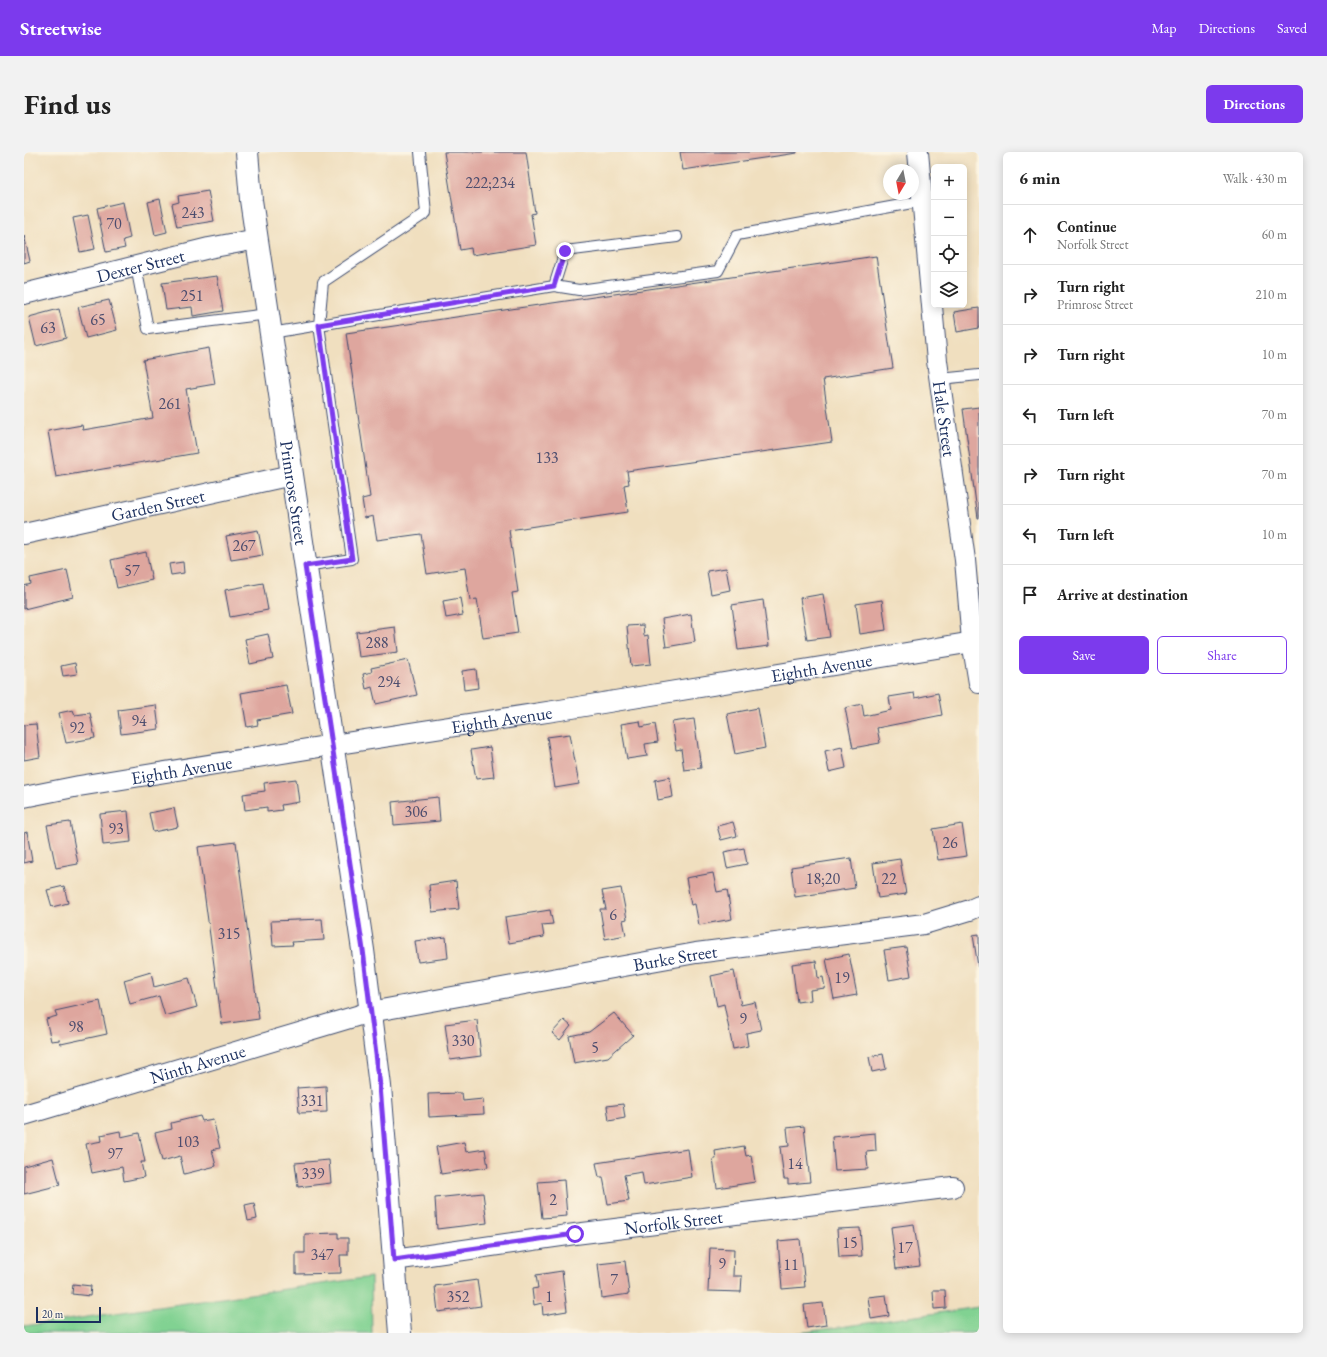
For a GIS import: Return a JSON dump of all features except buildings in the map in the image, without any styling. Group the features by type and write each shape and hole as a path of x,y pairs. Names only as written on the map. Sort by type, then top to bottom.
{"main road":[{"name":"Primrose Street","path":"247,152 251,200 332,745 380,1086 400,1333"}],"street":[{"name":"Hale Street","path":"918,152 940,379 976,641 979,683"},
{"name":"Dexter Street","path":"24,294 209,248 257,239"},
{"name":"Garden Street","path":"24,534 292,475"},
{"name":"Eighth Avenue","path":"24,797 79,786 560,710 976,641"},
{"name":"Burke Street","path":"370,1012 696,953 924,924 979,906"},
{"name":"Ninth Avenue","path":"24,1116 370,1012"},
{"name":"Norfolk Street","path":"394,1260 575,1234 953,1187"}],"lane":[{"path":"305,566 352,559 319,325 323,282 426,213 420,152"},
{"path":"136,266 148,329 269,323 319,325 554,286 579,290 718,271 737,235 923,201"},
{"path":"554,286 565,251 677,237"},
{"path":"940,379 979,375"}],"green space":[{"path":"371,1277 372,1333 24,1333 24,1326"},
{"path":"979,1307 979,1333 798,1333"}],"route":[{"path":"565,251 554,286 319,325 352,559 305,566 363,950 380,1086 394,1260 575,1234"}]}
